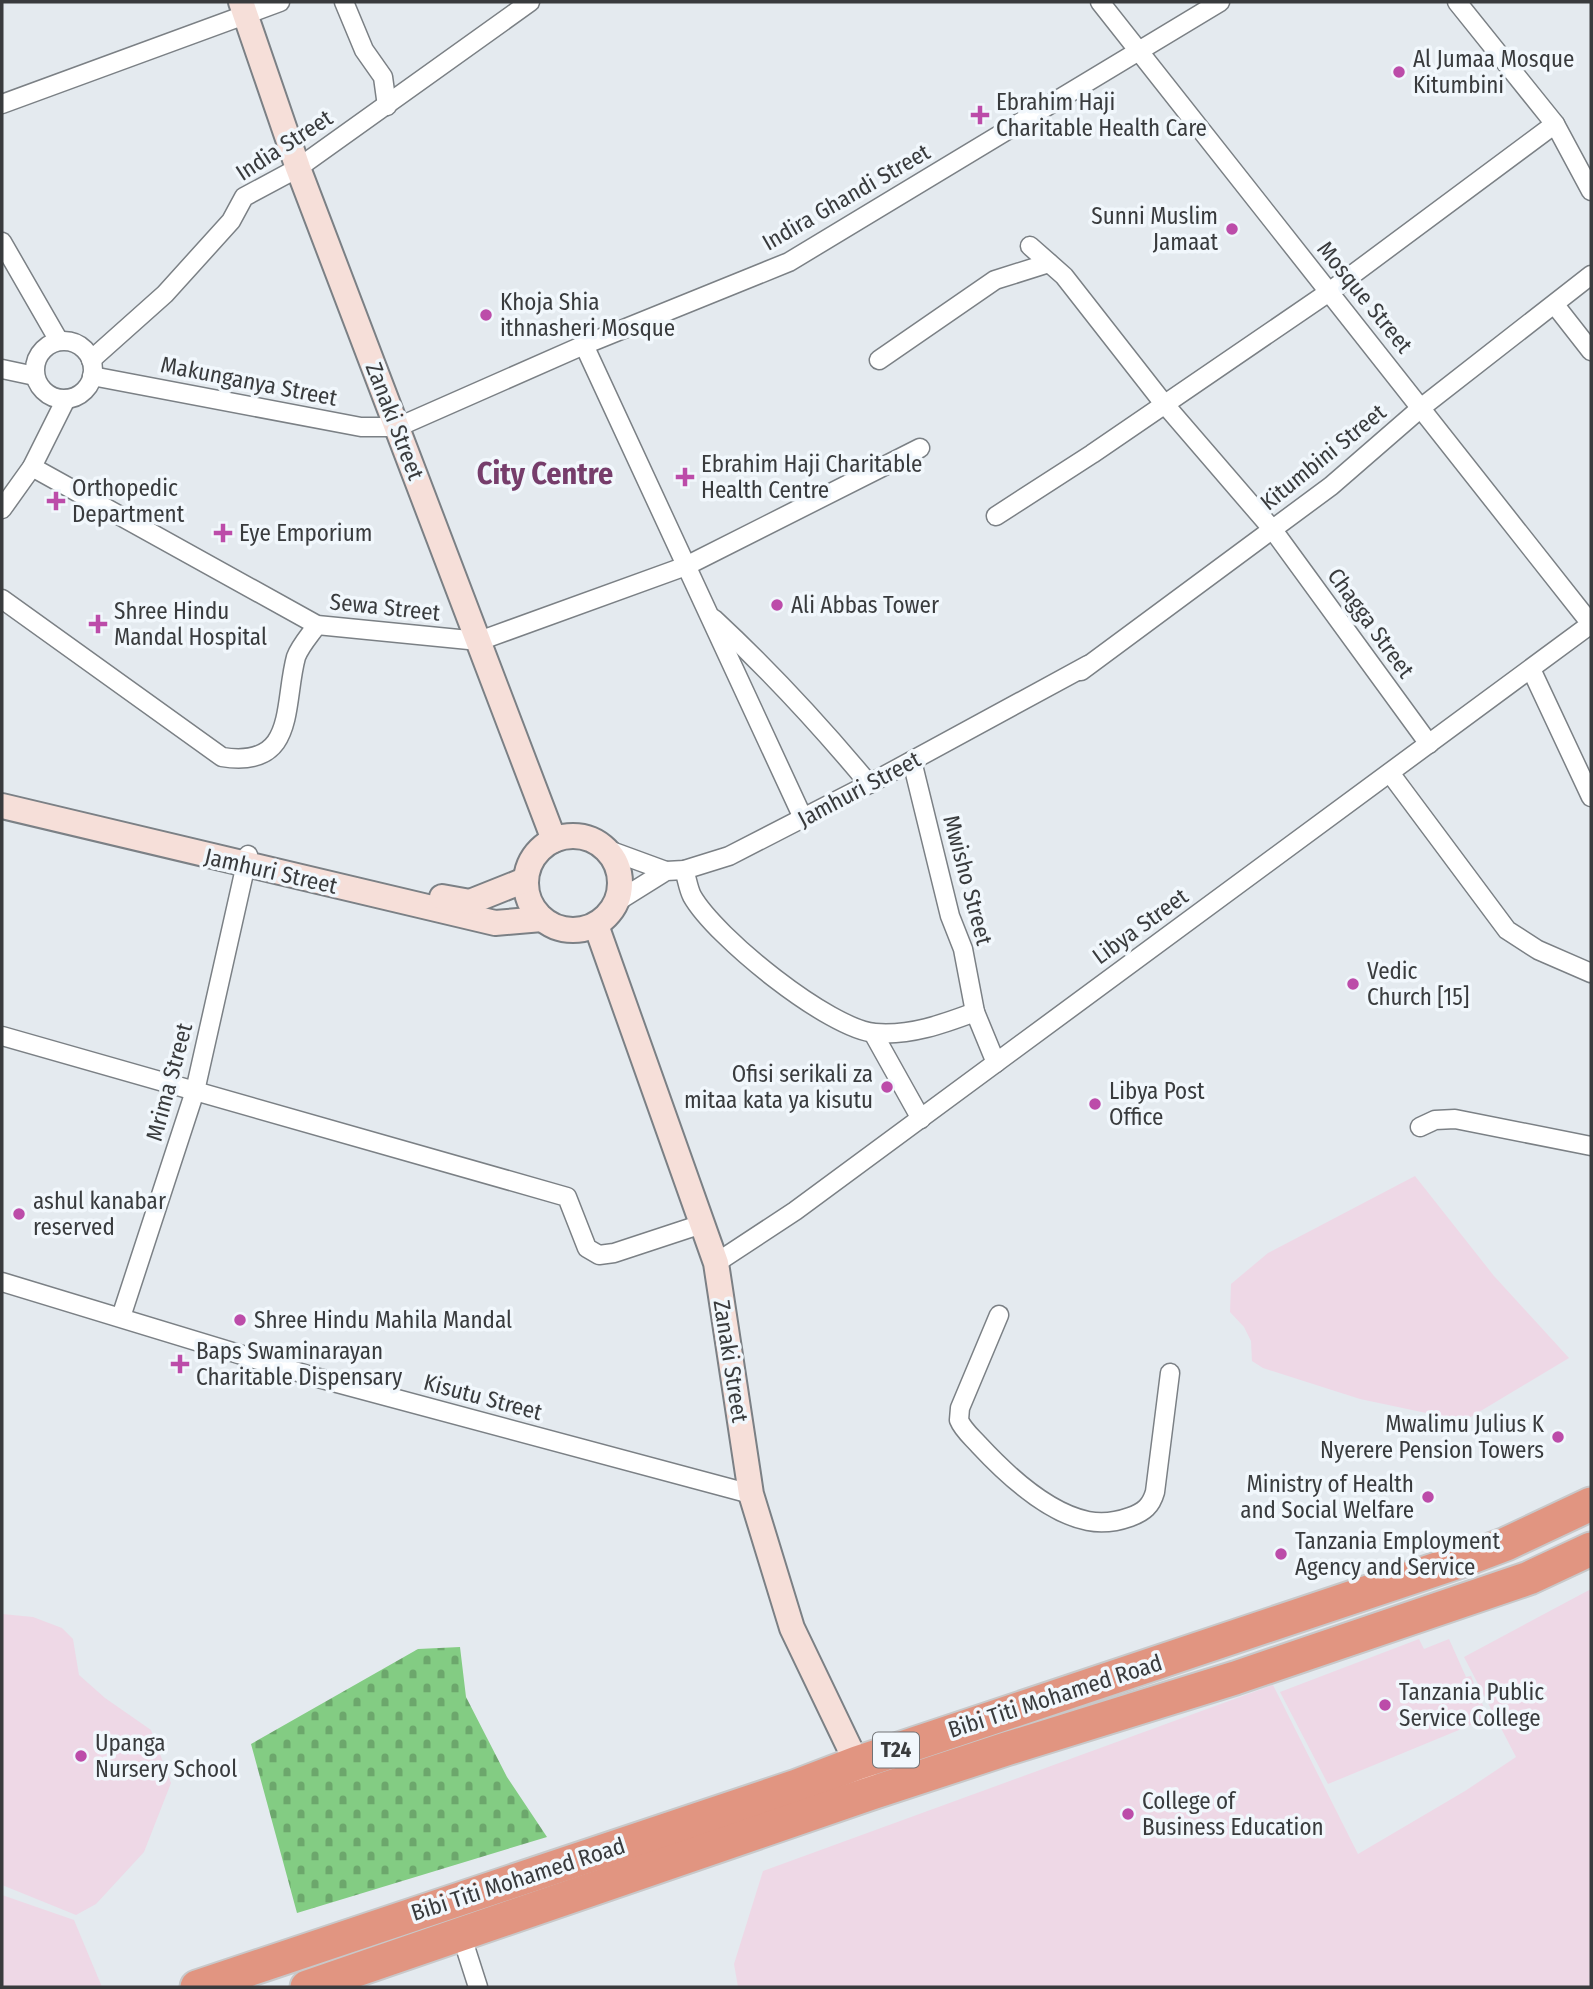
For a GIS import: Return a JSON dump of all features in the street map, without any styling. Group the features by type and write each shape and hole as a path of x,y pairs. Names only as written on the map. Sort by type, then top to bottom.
{"highway":[{"name":"Bibi Titi Mohamed Road","path":"197,1987 1461,1561 1506,1544 1591,1504"},
{"name":"Bibi Titi Mohamed Road","path":"307,1987 872,1793 1235,1678 1529,1578 1591,1549"}],"street":[{"path":"2,104 244,8 280,2"},
{"path":"344,2 364,50 383,76 387,106"},
{"name":"India Street","path":"92,368 165,294 231,221 244,197 298,168 530,2"},
{"name":"Mosque Street","path":"1100,2 1591,624"},
{"name":"Indira Ghandi Street","path":"398,427 584,345 789,262 1220,2"},
{"path":"1457,2 1555,124 1591,191"},
{"name":"Zanaki Street","path":"244,8 298,168 554,839"},
{"path":"996,516 1092,454 1329,292 1555,124"},
{"path":"2,242 59,341"},
{"name":"Chagga Street","path":"1030,246 1064,276 1164,403 1273,530 1429,744"},
{"path":"880,360 995,280 1049,263"},
{"name":"Kitumbini Street","path":"1088,666 1331,486 1422,407 1591,275"},
{"path":"1555,305 1591,351"},
{"path":"59,341 75,343 82,347 92,368 86,389 74,398 56,398 47,393 39,386 35,376 36,361 44,348 59,341"},
{"path":"584,345 803,818"},
{"name":"Makunganya Street","path":"92,368 361,427 398,427"},
{"path":"2,369 35,376"},
{"path":"2,509 32,467 66,399"},
{"path":"479,641 686,566 920,448"},
{"name":"Sewa Street","path":"32,467 317,625 479,641"},
{"path":"2,599 222,757 235,759 254,756 274,746 282,733 297,654 317,625"},
{"path":"706,612 777,679 869,784"},
{"name":"Libya Street","path":"716,1264 795,1211 921,1119 1591,624"},
{"name":"Jamhuri Street","path":"618,901 675,871 729,856 1088,666"},
{"path":"1531,669 1591,797"},
{"name":"Mwisho Street","path":"912,761 950,916 963,949 975,1012 996,1063"},
{"path":"1390,773 1507,930 1521,942 1591,973"},
{"name":"Jamhuri Street","path":"2,794 495,923 542,919"},
{"name":"Jamhuri Street","path":"2,806 247,860 470,902 526,880"},
{"path":"606,849 620,873 621,882 618,901 609,915 596,925 582,930 555,927 542,919 529,902 526,880 529,865 536,853 554,839 581,836 606,849 675,871 705,913 754,962 845,1024 873,1033 906,1032 975,1012"},
{"name":"Mrima Street","path":"121,1317 195,1091 247,860"},
{"name":"Zanaki Street","path":"596,925 716,1264 751,1494 792,1628 872,1793"},
{"path":"873,1033 921,1119"},
{"path":"2,1037 566,1197 587,1248 599,1255 614,1253 702,1224"},
{"path":"1420,1127 1435,1120 1455,1119 1591,1146"},
{"name":"Kisutu Street","path":"2,1282 311,1376 751,1494"},
{"path":"999,1315 960,1408 959,1420 1001,1468 1067,1515 1087,1521 1115,1522 1137,1514 1152,1503 1170,1373"},
{"path":"461,1934 478,1987"}],"shaded area":[{"path":"1415,1176 1494,1276 1569,1358 1464,1421 1360,1399 1263,1368 1252,1361 1251,1341 1244,1327 1230,1312 1231,1284 1268,1253"},
{"name":"College of Business Education","path":"1591,1589 1591,1987 738,1987 734,1964 763,1871 1273,1685 1358,1854 1465,1791 1516,1757 1464,1657"},
{"name":"Upanga Nursery School","path":"2,1614 33,1617 62,1628 73,1639 79,1675 105,1698 151,1730 171,1783 144,1852 96,1904 76,1915 2,1885"},
{"name":"Tanzania Public Service College","path":"1419,1639 1424,1649 1449,1639 1466,1677 1471,1676 1488,1718 1328,1784 1280,1692"},
{"path":"2,1895 74,1920 102,1987 2,1987"}],"green space":[{"path":"460,1647 466,1697 507,1777 547,1837 297,1913 251,1744 418,1649"}],"place":[{"name":"Al Jumaa Mosque Kitumbini","path":"1399,72"},
{"name":"Ebrahim Haji Charitable Health Care","path":"980,115"},
{"name":"Sunni Muslim Jamaat","path":"1232,229"},
{"name":"Khoja Shia ithnasheri Mosque","path":"486,315"},
{"name":"Ebrahim Haji Charitable Health Centre","path":"685,477"},
{"name":"Orthopedic Department","path":"56,501"},
{"name":"Eye Emporium","path":"223,533"},
{"name":"Ali Abbas Tower","path":"777,605"},
{"name":"Shree Hindu Mandal Hospital","path":"98,624"},
{"name":"Vedic Church [15]","path":"1353,984"},
{"name":"Ofisi serikali za mitaa kata ya kisutu","path":"887,1087"},
{"name":"Libya Post Office","path":"1095,1104"},
{"name":"ashul kanabar reserved","path":"19,1214"},
{"name":"Shree Hindu Mahila Mandal","path":"240,1320"},
{"name":"Baps Swaminarayan Charitable Dispensary","path":"180,1364"},
{"name":"Mwalimu Julius K Nyerere Pension Towers","path":"1558,1437"},
{"name":"Ministry of Health and Social Welfare","path":"1428,1497"},
{"name":"Tanzania Employment Agency and Service","path":"1281,1554"},
{"name":"Tanzania Public Service College","path":"1385,1705"},
{"name":"Upanga Nursery School","path":"81,1756"},
{"name":"College of Business Education","path":"1128,1814"}],"district":[{"name":"City Centre","path":"545,474"}]}
